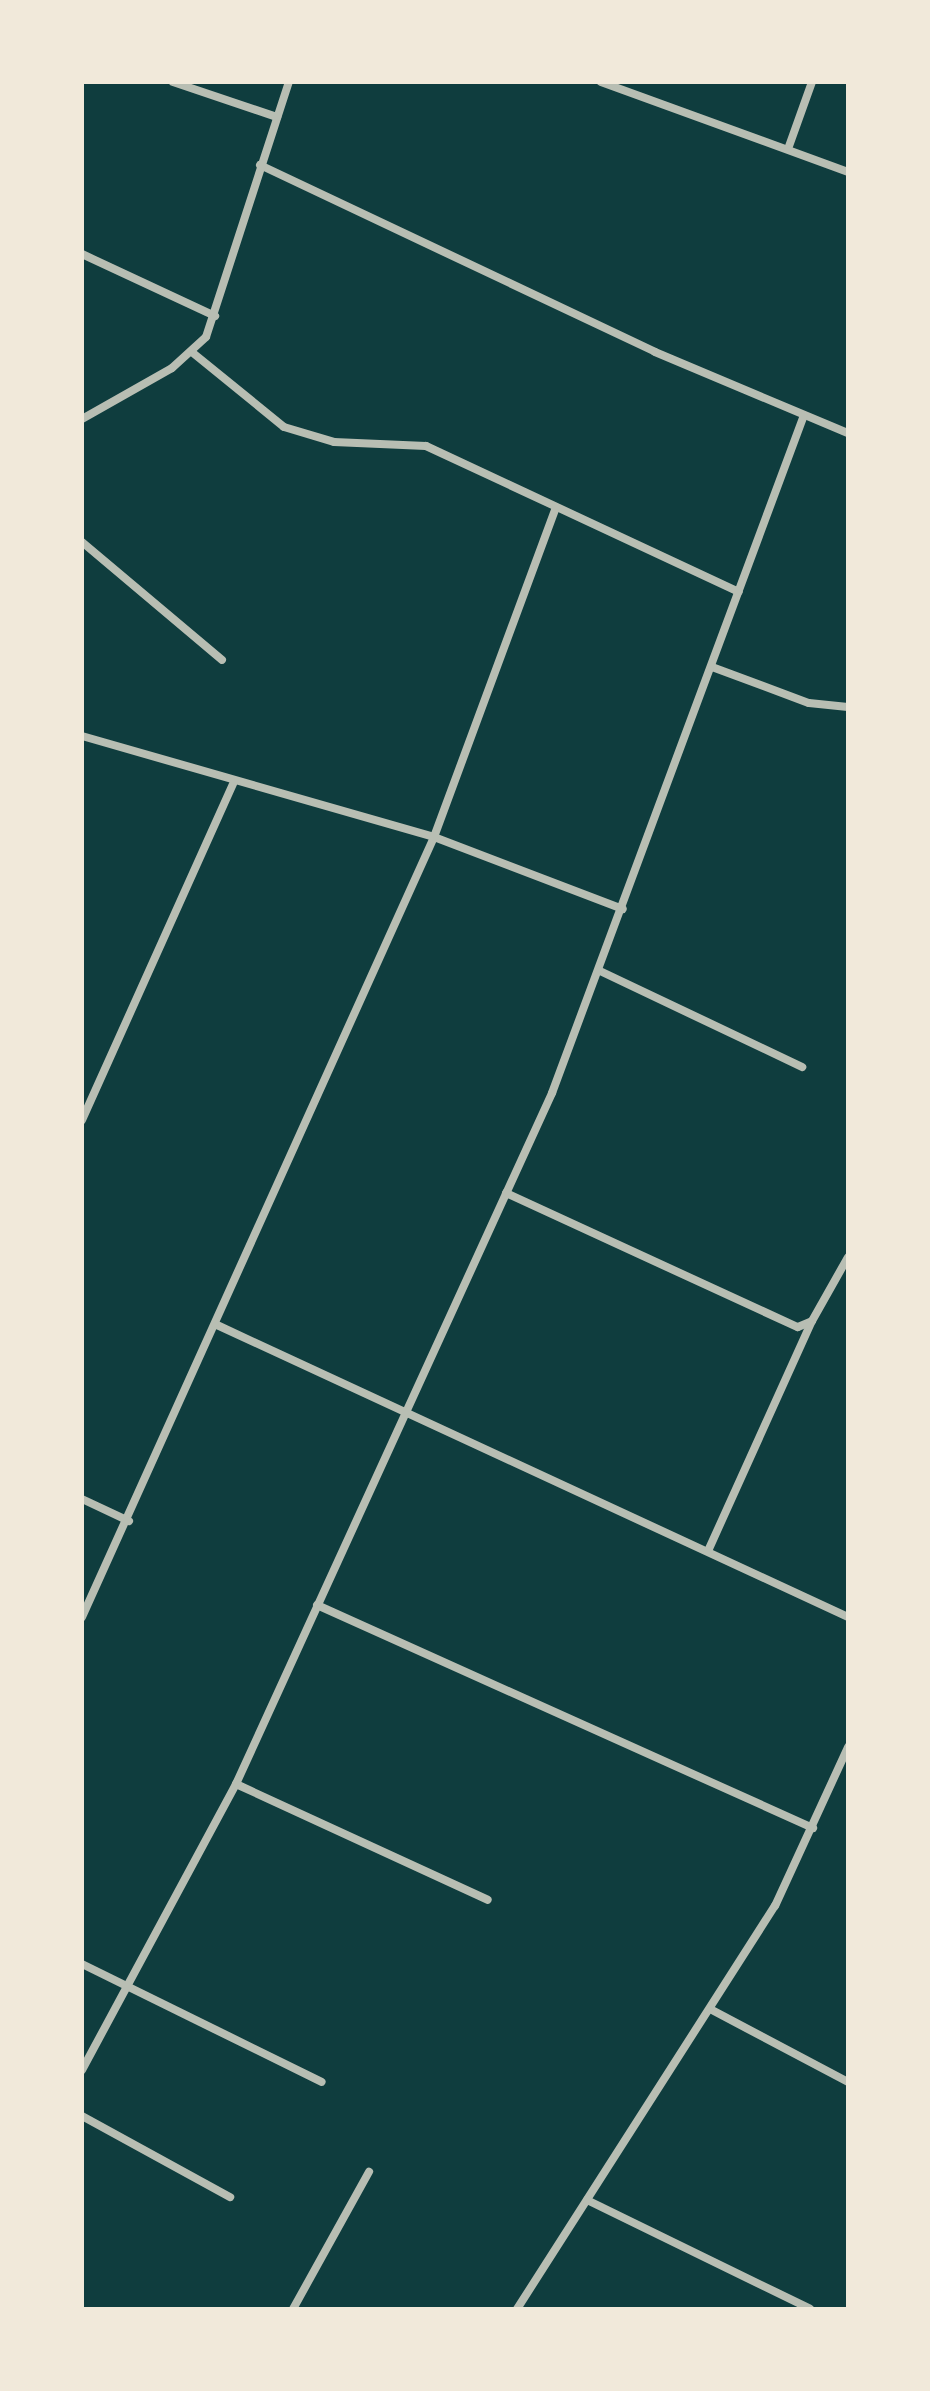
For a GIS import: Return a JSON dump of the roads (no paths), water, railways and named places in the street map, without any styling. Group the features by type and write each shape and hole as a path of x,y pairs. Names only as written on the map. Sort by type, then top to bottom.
{"street":[{"path":"173,82 277,117"},
{"path":"82,419 193,353 215,316 260,165 289,82"},
{"path":"601,82 848,172"},
{"path":"788,149 812,82"},
{"path":"260,165 655,352 848,433"},
{"path":"82,254 215,316"},
{"path":"193,353 284,427 334,442 426,446 739,592"},
{"path":"82,2070 236,1784 506,1193 600,971 804,415"},
{"path":"82,1617 129,1521 434,837 556,508"},
{"path":"82,542 222,660"},
{"path":"712,667 809,703 848,707"},
{"path":"82,736 434,837 623,909"},
{"path":"82,1120 86,1099 234,781"},
{"path":"600,971 802,1067"},
{"path":"506,1193 782,1323 798,1327 812,1321"},
{"path":"708,1551 812,1321 848,1257"},
{"path":"217,1325 407,1410 848,1617"},
{"path":"82,1499 129,1521"},
{"path":"317,1605 813,1828"},
{"path":"517,2309 712,2010 775,1906 848,1747"},
{"path":"236,1784 488,1900"},
{"path":"82,1964 322,2082"},
{"path":"712,2010 848,2082"},
{"path":"82,2116 230,2197"},
{"path":"293,2309 369,2172"},
{"path":"587,2200 810,2309"}]}
